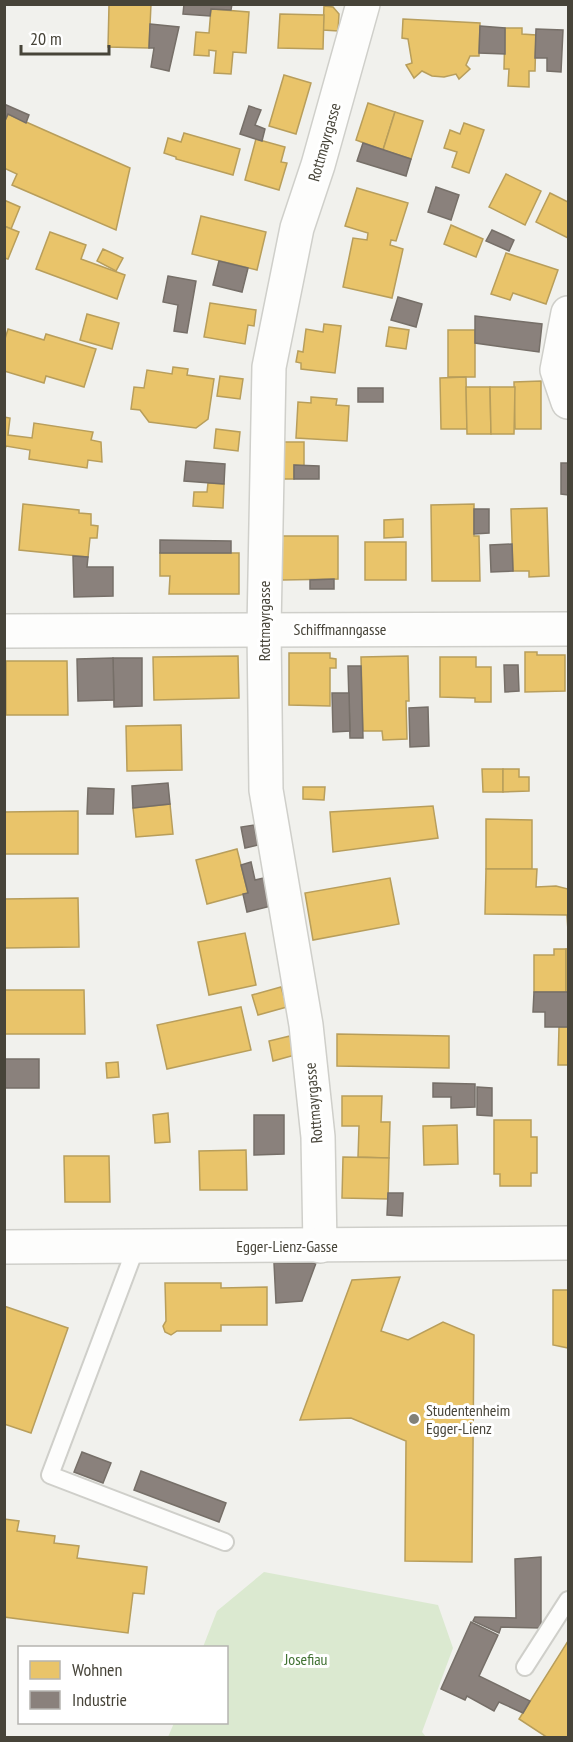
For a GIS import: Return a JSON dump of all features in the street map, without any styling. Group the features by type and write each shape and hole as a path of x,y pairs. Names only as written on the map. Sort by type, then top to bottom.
{"street":[{"name":"Rottmayrgasse","path":"320,1246 318,1137 306,1025 266,790 264,628 269,368 297,228 318,165 363,4"},
{"path":"568,313 557,370 568,402"},
{"name":"Schiffmanngasse","path":"4,631 264,628 568,629"},
{"name":"Egger-Lienz-Gasse","path":"4,1246 568,1243"}],"lane":[{"path":"136,1246 50,1475 225,1542"},
{"path":"525,1667 568,1600"}],"green space":[{"name":"Josefiau","path":"264,1572 438,1605 453,1648 422,1732 426,1737 168,1737 174,1724 228,1724 228,1646 203,1646 217,1611"}],"building: Wohnen":[{"path":"151,4 149,48 108,47 109,5"},
{"path":"324,6 333,7 339,14 338,31 323,30"},
{"path":"211,9 249,12 246,53 233,52 231,74 214,73 216,51 209,50 209,56 194,55 196,32 209,33"},
{"path":"280,14 324,15 323,49 278,48"},
{"path":"403,19 480,23 479,56 470,56 466,65 470,69 459,79 456,74 444,77 432,76 422,71 414,78 406,65 412,63 408,39 402,38"},
{"path":"505,28 522,28 522,34 536,35 535,71 529,71 529,87 508,86 509,69 504,69"},
{"path":"284,75 311,83 296,134 269,126"},
{"path":"368,103 395,112 383,150 356,140"},
{"path":"395,112 423,121 411,159 383,150"},
{"path":"8,114 130,168 116,230 12,185 17,174 4,168 4,123"},
{"path":"464,123 484,130 469,173 452,167 457,152 444,148 450,130 460,134"},
{"path":"184,133 240,149 233,175 176,159 164,153 168,138 181,142"},
{"path":"256,139 285,147 281,162 287,163 279,190 245,180"},
{"path":"506,174 541,191 525,225 489,207"},
{"path":"357,188 408,203 396,241 391,240 390,245 403,249 392,298 343,287 353,238 367,240 368,233 345,226"},
{"path":"550,193 568,202 568,238 536,222"},
{"path":"4,200 20,207 11,229 4,226"},
{"path":"201,216 266,232 257,270 192,254"},
{"path":"451,225 483,239 476,257 444,244"},
{"path":"4,226 19,232 8,259 4,258"},
{"path":"50,232 86,245 81,259 125,275 117,299 36,269"},
{"path":"103,249 123,258 116,271 97,261"},
{"path":"506,253 558,270 546,304 513,293 510,300 491,294"},
{"path":"210,303 256,310 254,326 248,325 245,344 204,337"},
{"path":"87,314 119,323 112,349 80,340"},
{"path":"324,324 341,326 335,373 301,369 301,363 296,362 298,351 303,352 306,329 323,332"},
{"path":"389,327 409,330 406,349 386,346"},
{"path":"8,329 44,340 46,334 96,349 84,387 46,376 44,383 4,371 4,342"},
{"path":"448,330 475,330 475,377 448,377"},
{"path":"173,367 188,369 187,375 214,379 208,419 196,428 149,422 140,410 131,409 134,387 144,388 147,370 172,374"},
{"path":"220,376 243,379 240,399 217,396"},
{"path":"466,377 467,429 441,429 440,378"},
{"path":"541,381 541,429 515,429 514,382"},
{"path":"466,387 490,387 491,434 467,434"},
{"path":"490,387 515,387 514,434 491,434"},
{"path":"311,397 337,399 336,405 349,406 347,441 296,438 298,402 311,403"},
{"path":"4,417 10,418 8,435 32,438 34,423 93,432 91,440 101,442 102,462 88,460 87,468 29,459 30,450 6,446 4,453"},
{"path":"216,429 240,432 238,451 214,448"},
{"path":"279,442 304,442 304,466 294,465 294,479 278,479"},
{"path":"208,483 224,484 223,508 193,506 194,492 207,492"},
{"path":"23,504 79,510 79,513 91,514 91,525 98,526 97,538 90,538 88,557 19,550"},
{"path":"474,504 474,536 479,536 480,581 432,581 431,505"},
{"path":"547,508 549,576 529,577 529,571 513,571 511,509"},
{"path":"403,519 403,537 384,538 384,520"},
{"path":"282,536 338,536 338,579 282,580"},
{"path":"365,542 406,542 406,580 365,580"},
{"path":"160,553 239,553 239,594 169,594 170,576 160,576"},
{"path":"525,652 537,652 537,655 565,655 565,691 525,692"},
{"path":"289,653 330,653 330,658 336,659 336,668 330,668 330,706 289,705"},
{"path":"238,656 239,698 154,700 153,657"},
{"path":"408,656 407,739 383,740 382,731 363,731 361,657"},
{"path":"440,657 476,657 476,667 491,667 491,702 475,702 475,698 440,697"},
{"path":"6,661 67,661 68,715 6,715"},
{"path":"181,725 182,770 127,771 126,726"},
{"path":"482,769 503,769 503,792 483,792"},
{"path":"503,769 519,769 519,777 529,777 529,791 503,792"},
{"path":"303,787 325,787 324,800 303,799"},
{"path":"170,804 173,834 136,837 133,808"},
{"path":"433,806 438,838 333,852 330,812"},
{"path":"78,811 78,854 4,854 4,812"},
{"path":"486,819 532,820 532,869 486,869"},
{"path":"237,849 248,893 207,904 196,860"},
{"path":"486,869 537,869 536,887 556,886 568,889 568,931 567,915 485,914"},
{"path":"390,878 399,924 313,940 305,893"},
{"path":"78,898 79,947 4,948 4,899"},
{"path":"245,933 256,985 209,995 198,942"},
{"path":"554,949 566,949 566,992 534,992 534,955 554,955"},
{"path":"566,949 568,949 568,992 566,992"},
{"path":"281,987 287,1007 258,1015 252,995"},
{"path":"4,990 84,990 85,1034 4,1034"},
{"path":"241,1007 251,1050 167,1069 157,1025"},
{"path":"559,1027 568,1027 568,1065 558,1065"},
{"path":"337,1034 449,1036 449,1068 337,1066"},
{"path":"290,1036 295,1055 273,1061 269,1041"},
{"path":"118,1062 119,1077 107,1078 106,1063"},
{"path":"342,1096 382,1096 381,1122 390,1122 389,1158 358,1157 359,1126 342,1126"},
{"path":"168,1113 170,1142 155,1143 153,1115"},
{"path":"494,1120 531,1120 531,1137 537,1137 537,1173 531,1173 531,1186 500,1186 500,1174 494,1174"},
{"path":"457,1125 458,1164 424,1165 423,1126"},
{"path":"246,1150 247,1190 200,1190 199,1151"},
{"path":"64,1156 109,1156 110,1202 65,1202"},
{"path":"343,1157 389,1158 388,1199 342,1198"},
{"name":"Studentenheim Egger-Lienz","path":"400,1277 381,1331 408,1340 443,1322 474,1335 472,1562 405,1561 406,1441 351,1418 300,1420 352,1280"},
{"path":"165,1283 221,1283 221,1288 267,1287 267,1325 221,1325 221,1331 177,1331 171,1335 165,1332 163,1326 166,1321"},
{"path":"553,1290 568,1290 568,1348 553,1345"},
{"path":"4,1306 68,1328 31,1433 4,1424"},
{"path":"4,1519 19,1521 17,1531 55,1536 54,1543 79,1546 77,1558 147,1567 144,1594 133,1593 128,1633 4,1617"},
{"path":"568,1641 568,1738 548,1738 519,1719"}],"building: Industrie":[{"path":"184,4 232,4 231,10 211,9 210,16 183,14"},
{"path":"150,24 179,27 169,71 151,67 154,48 149,48"},
{"path":"480,26 505,28 505,54 479,53"},
{"path":"536,29 563,30 561,72 547,71 547,58 535,58"},
{"path":"4,104 29,115 26,123 8,114 4,123"},
{"path":"249,106 261,110 255,125 265,129 262,141 240,134"},
{"path":"363,143 411,159 406,176 357,161"},
{"path":"436,187 459,195 451,220 428,212"},
{"path":"492,230 514,240 509,251 486,241"},
{"path":"219,261 248,268 242,292 213,285"},
{"path":"168,276 196,281 187,333 174,331 178,305 163,302"},
{"path":"398,297 422,304 416,327 391,320"},
{"path":"475,316 542,324 539,352 475,343"},
{"path":"358,388 383,388 383,402 358,402"},
{"path":"186,461 225,464 224,484 184,481"},
{"path":"561,463 568,463 568,495 561,494"},
{"path":"294,465 319,466 319,479 294,479"},
{"path":"474,509 489,509 489,533 474,534"},
{"path":"160,540 231,541 231,553 160,553"},
{"path":"512,544 513,571 491,572 490,545"},
{"path":"73,556 88,557 87,567 113,567 113,596 74,597"},
{"path":"334,579 334,589 310,589 310,580"},
{"path":"113,658 142,658 142,706 114,707"},
{"path":"113,658 114,700 78,701 77,659"},
{"path":"504,665 518,665 519,691 505,692"},
{"path":"348,666 361,666 363,738 350,738"},
{"path":"332,693 349,693 350,731 333,732"},
{"path":"428,707 429,746 410,747 409,708"},
{"path":"168,783 170,804 133,808 132,786"},
{"path":"88,788 114,789 113,814 87,814"},
{"path":"254,825 258,845 245,848 241,827"},
{"path":"251,862 255,880 264,878 271,906 247,912 243,894 248,893 241,865"},
{"path":"534,992 568,992 568,1027 545,1027 545,1012 533,1012"},
{"path":"4,1059 39,1059 39,1088 4,1088"},
{"path":"433,1083 475,1084 475,1107 451,1108 451,1097 433,1097"},
{"path":"477,1087 492,1088 492,1116 477,1115"},
{"path":"254,1115 284,1115 284,1154 254,1155"},
{"path":"388,1193 403,1193 402,1216 387,1215"},
{"path":"274,1263 316,1263 302,1301 276,1303"},
{"path":"82,1452 111,1463 103,1483 74,1472"},
{"path":"141,1471 226,1503 219,1522 134,1490"},
{"path":"541,1557 541,1628 501,1627 499,1633 473,1621 475,1617 516,1618 515,1559"},
{"path":"471,1622 498,1635 479,1676 530,1701 523,1713 499,1702 494,1711 467,1696 465,1700 441,1689"}],"place":[{"name":"Studentenheim Egger-Lienz","path":"414,1419"}]}
